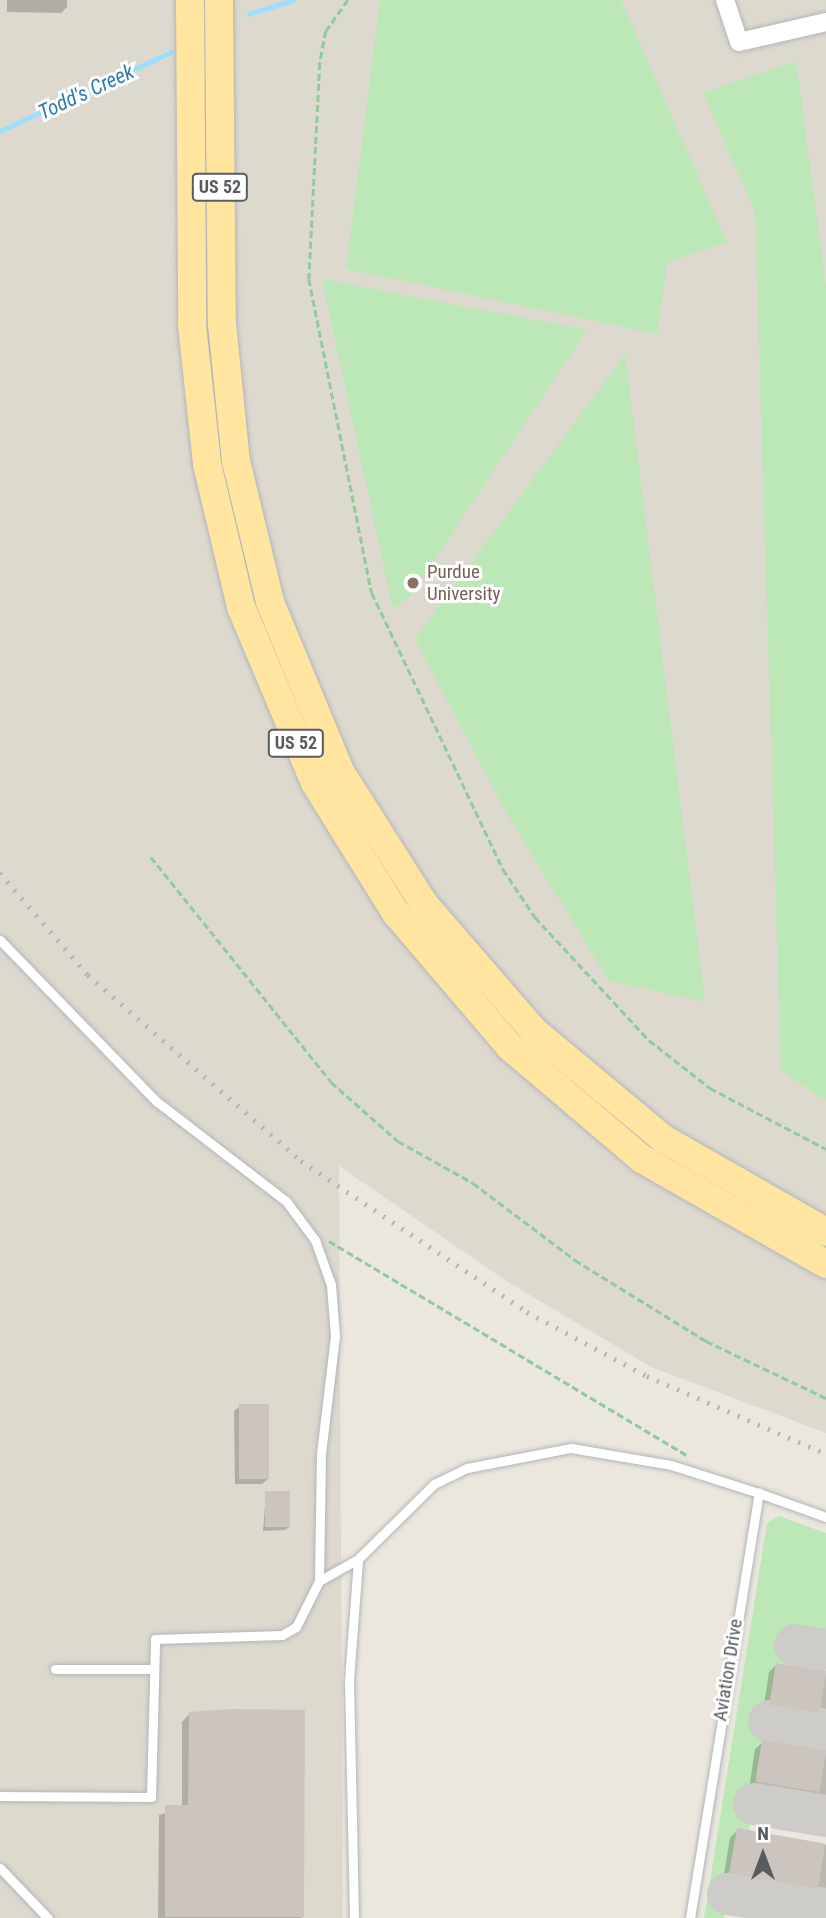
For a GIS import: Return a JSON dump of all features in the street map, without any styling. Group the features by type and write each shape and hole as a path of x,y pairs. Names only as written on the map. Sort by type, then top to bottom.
{"main road":[{"name":"US 52","path":"190,0 192,326 207,464 241,607 315,783 396,913 520,1056 642,1159 826,1264"},
{"name":"US 52","path":"219,0 222,324 236,461 270,602 341,773 424,904 535,1032 662,1138 826,1232"}],"street":[{"path":"725,0 739,42 826,22"}],"lane":[{"path":"0,940 156,1101 286,1201 315,1240 331,1285 335,1336 321,1453 319,1581 296,1627 282,1634 162,1635 153,1647 151,1797 0,1796"},
{"path":"319,1581 358,1559 434,1484 506,1456 571,1448 690,1470 826,1517"},
{"name":"Aviation Drive","path":"690,1918 759,1493"},
{"path":"354,1918 349,1680 358,1559"},
{"path":"55,1669 153,1669"},
{"path":"0,1868 48,1918"}],"path":[{"path":"348,0 326,31 320,63 309,279 372,593 503,869 535,917 649,1040 710,1088 826,1149"},
{"path":"151,857 331,1082 398,1142 474,1183 575,1260 706,1341 826,1398"},
{"path":"315,1240 327,1240 507,1352 683,1448 690,1470"}],"shaded area":[{"name":"Purdue University","path":"0,0 826,0 826,1433 651,1367 508,1282 339,1166 343,1918 0,1918"}],"green space":[{"path":"380,0 621,0 727,242 667,263 657,334 346,269"},
{"path":"796,61 826,287 826,1101 781,1070 755,212 703,93"},
{"path":"322,279 587,330 412,594 393,609"},
{"path":"625,354 705,1002 609,981 504,809 415,639"},
{"path":"779,1516 826,1533 826,1642 795,1638 791,1665 776,1663 749,1830 737,1829 724,1918 704,1918 767,1523"}],"building":[{"path":"239,1404 269,1404 269,1479 239,1479"},
{"path":"265,1491 290,1491 290,1527 265,1527"},
{"path":"776,1663 826,1671 820,1712 769,1704"},
{"path":"231,1709 305,1710 304,1917 165,1917 165,1805 188,1805 189,1712"},
{"path":"762,1740 826,1750 820,1792 755,1781"},
{"path":"737,1828 826,1844 818,1889 729,1873"}],"waterway":[{"name":"Todd's Creek","path":"249,14 293,0"},
{"name":"Todd's Creek","path":"0,131 171,52"}],"taxiway":[{"path":"795,1645 826,1650"},
{"path":"769,1721 826,1730"},
{"path":"754,1804 826,1816"},
{"path":"728,1894 826,1909"}],"railway":[{"path":"0,873 88,975 301,1161 527,1312 647,1376 826,1454"}],"place":[{"name":"Purdue University","path":"413,583"}]}
